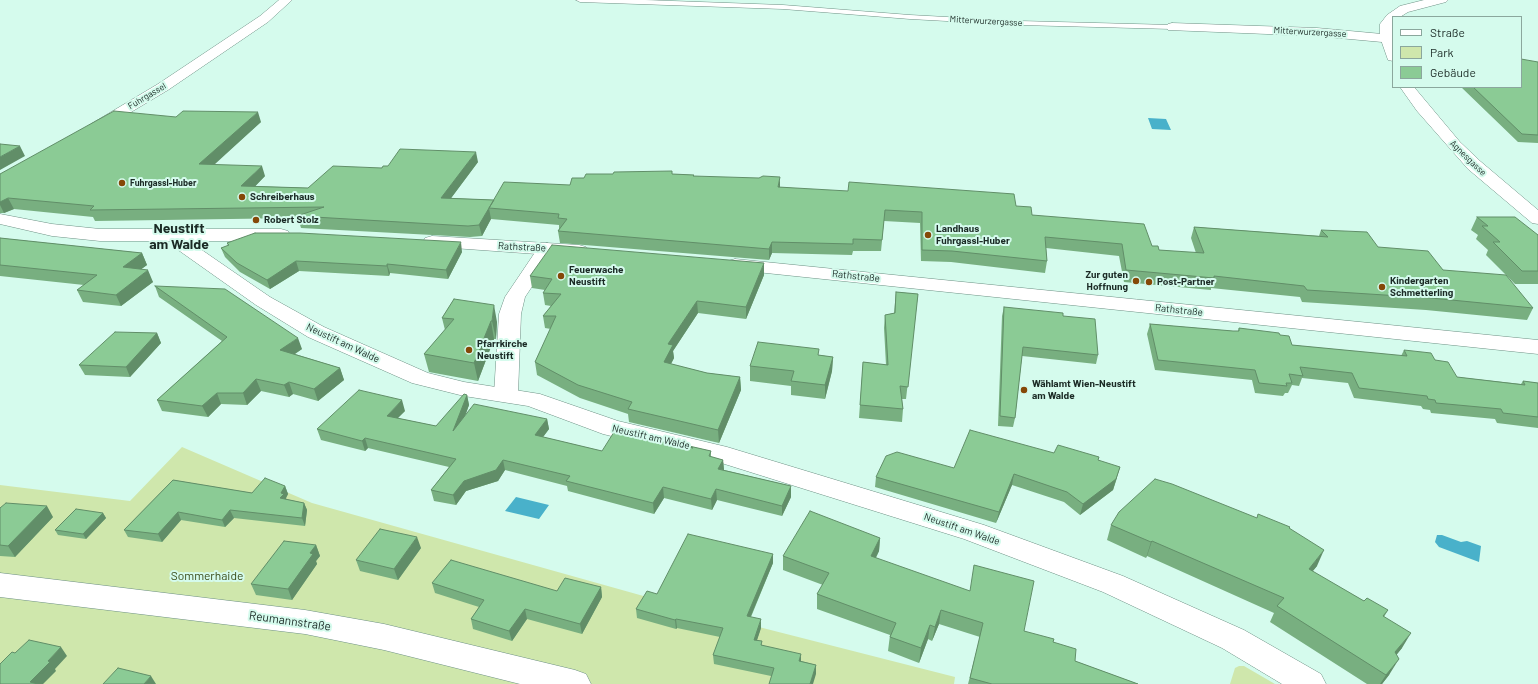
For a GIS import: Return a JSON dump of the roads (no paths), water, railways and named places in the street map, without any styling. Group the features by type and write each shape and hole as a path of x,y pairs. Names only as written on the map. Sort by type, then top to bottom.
{"street":[{"name":"Fuhrgassel","path":"80,136 163,87 264,19 286,0"},
{"path":"1393,16 1396,13 1416,5 1442,0"},
{"path":"1392,17 1386,24 1392,52"},
{"name":"Mitterwurzergasse","path":"1172,27 1261,29 1389,38"},
{"name":"Agnesgasse","path":"1408,88 1422,108 1459,150 1474,165 1538,219"},
{"path":"0,220 74,233 296,235"},
{"name":"Neustift am Walde","path":"181,234 181,243 189,250 262,301 316,332 426,380 464,389 532,399 612,428 718,453 800,476 974,532 1127,591 1233,639 1310,684"},
{"name":"Rathstraße","path":"413,241 601,253"},
{"path":"506,394 510,314 515,297 547,249"},
{"name":"Rathstraße","path":"717,263 1535,346"},
{"name":"Reumannstraße","path":"0,585 305,622 384,637 575,684"}],"lane":[{"name":"Mitterwurzergasse","path":"580,0 783,7 1020,23 1172,27"}],"water":[{"path":"1148,118 1166,119 1171,130 1152,129"},
{"path":"516,497 549,505 539,519 505,511"},
{"path":"1437,535 1442,535 1461,542 1467,541 1481,546 1479,562 1439,547 1435,542"}],"place":[{"name":"Fuhrgassl-Huber","path":"122,183"},
{"name":"Schreiberhaus","path":"242,197"},
{"name":"Robert Stolz","path":"256,220"},
{"name":"Landhaus Fuhrgassl-Huber","path":"928,235"},
{"name":"Feuerwache Neustift","path":"561,276"},
{"name":"Zur guten Hoffnung","path":"1136,281"},
{"name":"Post-Partner","path":"1149,282"},
{"name":"Kindergarten Schmetterling","path":"1382,287"},
{"name":"Pfarrkirche Neustift","path":"469,350"},
{"name":"Wählamt Wien-Neustift am Walde","path":"1024,390"}],"district":[{"name":"Neustift am Walde","path":"179,236"}],"park label":[{"name":"Sommerhaide","path":"207,576"}]}
